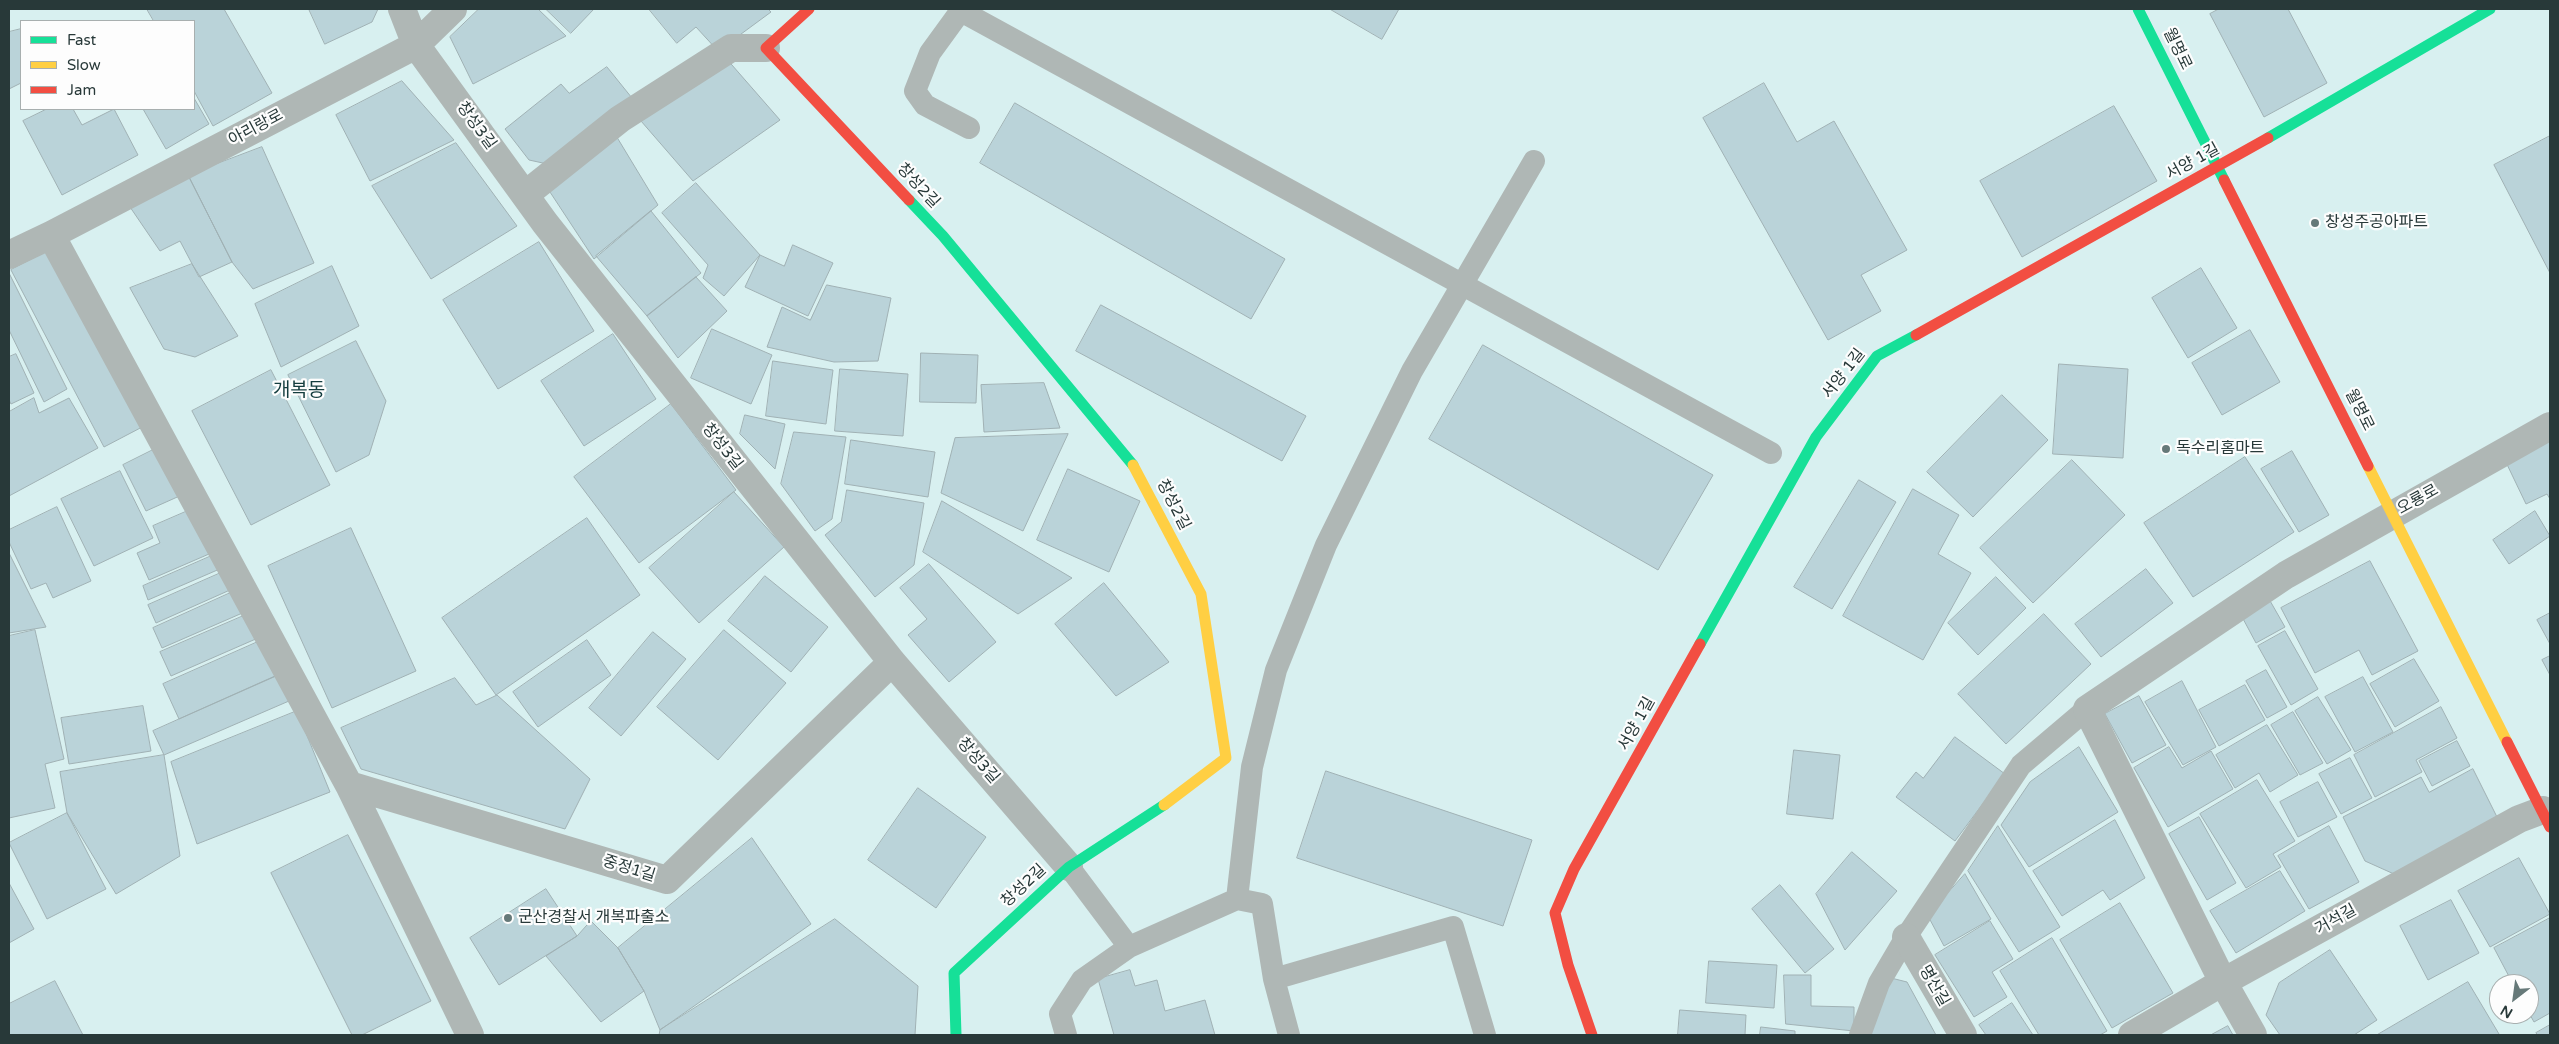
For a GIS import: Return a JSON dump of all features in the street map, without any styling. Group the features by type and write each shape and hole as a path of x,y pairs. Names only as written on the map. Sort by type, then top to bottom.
{"street":[{"name":"창성3길","path":"402,9 416,45 526,194 545,223 892,662 1069,866"},
{"name":"아리랑로","path":"9,255 416,45 452,9"},
{"path":"526,194 620,119 731,48 766,48 809,9"},
{"name":"월명로","path":"2138,9 2546,818"},
{"name":"서양 1길","path":"1592,1035 1568,965 1555,913 1574,869 1816,437 1877,356 2217,167 2490,9"},
{"name":"창성2길","path":"766,48 943,236 1136,468 1201,594 1226,758 1163,806 1069,866 954,973 956,1035"},
{"path":"51,235 349,785 470,1035"},
{"name":"오룡로","path":"2087,709 2286,575 2550,426"},
{"name":"중정1길","path":"349,785 667,880 892,662"},
{"path":"2087,709 2223,982 2253,1035"},
{"name":"거석길","path":"2132,1035 2223,982 2519,819 2546,818"},
{"name":"명산길","path":"1906,937 1963,1035"}],"lane":[{"path":"968,128 925,105 915,91 930,53 961,10 1771,453"},
{"path":"1237,898 1252,768 1276,670 1326,545 1412,371 1534,161"},
{"path":"1860,1035 1879,983 1906,937 2021,765 2087,709"},
{"path":"1069,866 1128,947"},
{"path":"1066,1035 1060,1014 1082,980 1128,947 1237,898 1262,904 1274,979 1290,1035"},
{"path":"1274,979 1454,927 1485,1035"}],"building":[{"path":"147,9 224,9 272,93 213,126 195,93 195,20 153,20"},
{"path":"309,9 378,9 372,22 325,44"},
{"path":"479,9 538,9 566,36 473,84 450,37"},
{"path":"546,9 594,9 571,33"},
{"path":"649,9 768,9 771,12 718,51 696,27 677,43"},
{"path":"1330,9 1399,9 1382,39"},
{"path":"2219,9 2288,9 2327,83 2264,117 2210,14"},
{"path":"20,29 20,84 9,89 9,32"},
{"path":"725,57 780,120 693,181 641,121"},
{"path":"607,67 632,98 552,165 529,160 505,129 561,84 569,93"},
{"path":"402,81 454,140 370,181 336,115"},
{"path":"1764,83 1797,142 1834,121 1907,250 1861,275 1881,311 1828,340 1703,118"},
{"path":"195,100 209,124 166,149 144,110 195,110"},
{"path":"1015,103 1285,259 1251,319 980,163"},
{"path":"2114,106 2157,181 2022,257 1980,181"},
{"path":"45,110 74,110 82,125 115,110 138,155 62,195 23,121"},
{"path":"615,134 658,205 594,259 548,189"},
{"path":"2550,136 2550,273 2494,165"},
{"path":"456,143 517,226 431,279 372,186"},
{"path":"262,147 314,263 253,289 232,262 188,175"},
{"path":"188,175 232,262 199,277 180,241 160,251 130,207"},
{"path":"696,183 760,255 724,296 703,278 708,265 662,213"},
{"path":"651,211 701,273 647,316 596,256"},
{"path":"539,242 594,331 498,389 443,300"},
{"path":"793,245 833,263 808,316 745,287 760,255 784,266"},
{"path":"54,248 146,425 104,447 11,270"},
{"path":"192,264 238,336 195,357 164,349 130,288"},
{"path":"332,266 359,326 281,367 255,304"},
{"path":"2201,268 2237,328 2188,358 2152,298"},
{"path":"9,273 67,389 44,402 9,330"},
{"path":"696,277 727,311 678,358 647,316"},
{"path":"827,285 891,298 878,361 834,362 767,347 782,307 810,320"},
{"path":"1101,305 1306,416 1282,461 1076,351"},
{"path":"712,329 772,355 751,404 691,378"},
{"path":"2250,330 2280,382 2222,415 2192,363"},
{"path":"613,334 656,399 584,446 541,381"},
{"path":"356,341 386,401 369,455 336,472 288,375"},
{"path":"1483,345 1713,475 1658,570 1429,439"},
{"path":"921,353 978,355 976,403 920,402"},
{"path":"16,354 34,393 11,404 9,400 9,357"},
{"path":"773,361 833,370 826,424 766,416"},
{"path":"2059,364 2128,369 2123,458 2053,454"},
{"path":"840,369 908,374 903,436 835,431"},
{"path":"271,370 330,485 251,525 192,411"},
{"path":"1044,383 1060,428 984,432 981,385"},
{"path":"2002,395 2048,440 1973,517 1927,472"},
{"path":"34,398 39,413 69,398 98,448 9,496 9,412"},
{"path":"671,404 736,490 639,563 574,477"},
{"path":"745,415 785,424 775,469 740,434"},
{"path":"2550,431 2550,499 2547,494 2526,504 2502,454"},
{"path":"794,432 846,437 832,519 815,531 781,484"},
{"path":"1068,434 1023,531 941,493 955,438"},
{"path":"851,440 935,452 928,497 845,484"},
{"path":"161,446 184,494 146,511 123,465"},
{"path":"2292,451 2329,515 2299,532 2261,469"},
{"path":"2245,457 2294,532 2193,597 2144,523"},
{"path":"2072,460 2125,515 2033,603 1980,548"},
{"path":"1068,469 1140,501 1109,572 1037,540"},
{"path":"120,471 153,538 94,566 61,499"},
{"path":"1859,480 1896,502 1832,609 1794,587"},
{"path":"1913,489 1959,515 1938,554 1971,573 1923,660 1843,616"},
{"path":"847,490 924,503 914,565 875,597 825,535 841,522"},
{"path":"734,492 784,547 699,623 649,568"},
{"path":"942,501 1072,578 1018,614 923,552"},
{"path":"57,507 91,581 53,598 46,583 31,589 9,542 9,530"},
{"path":"190,510 209,554 149,580 137,553 160,543 153,526"},
{"path":"2535,511 2550,536 2509,564 2493,540"},
{"path":"587,518 640,595 496,695 442,618"},
{"path":"351,528 416,671 332,708 268,566"},
{"path":"9,553 46,627 9,633"},
{"path":"216,554 222,568 148,600 143,586"},
{"path":"2370,561 2418,651 2372,675 2359,650 2315,673 2281,608"},
{"path":"929,564 996,642 949,682 908,635 927,619 900,588"},
{"path":"2146,569 2173,603 2101,657 2075,624"},
{"path":"223,572 230,590 156,623 148,605"},
{"path":"765,576 828,627 791,672 728,621"},
{"path":"1996,577 2026,608 1978,655 1948,623"},
{"path":"1104,583 1169,662 1116,696 1055,624"},
{"path":"237,590 247,611 162,648 153,628"},
{"path":"2269,599 2285,627 2256,643 2241,615"},
{"path":"2550,613 2550,644 2537,620"},
{"path":"248,614 258,638 171,676 160,652"},
{"path":"2044,614 2091,664 2006,744 1958,694"},
{"path":"35,630 64,759 45,764 55,808 9,818 9,636"},
{"path":"724,630 786,683 718,760 657,707"},
{"path":"2285,631 2318,689 2291,705 2258,646"},
{"path":"653,632 686,659 621,736 589,708"},
{"path":"587,640 611,675 538,727 513,692"},
{"path":"260,641 276,676 179,719 163,684"},
{"path":"2550,656 2550,675 2542,660"},
{"path":"2414,659 2439,701 2395,727 2370,684"},
{"path":"2266,670 2287,707 2267,718 2246,681"},
{"path":"276,676 289,701 164,755 153,731"},
{"path":"2363,677 2393,732 2355,752 2325,697"},
{"path":"455,678 476,705 497,695 590,779 565,829 361,769 341,728"},
{"path":"2182,681 2216,747 2183,765 2145,702"},
{"path":"2245,685 2265,720 2219,746 2199,710"},
{"path":"2139,696 2166,745 2132,763 2105,714"},
{"path":"2318,697 2351,750 2327,764 2295,711"},
{"path":"143,706 151,751 69,764 61,718"},
{"path":"2441,707 2457,738 2416,760 2422,772 2375,797 2354,755"},
{"path":"297,711 330,792 197,844 171,762"},
{"path":"2293,712 2323,763 2300,775 2271,725"},
{"path":"2267,725 2298,775 2270,792 2259,773 2235,788 2216,755"},
{"path":"1955,737 2005,774 1955,841 1896,797 1916,772 1923,778"},
{"path":"2457,741 2470,766 2432,786 2419,761"},
{"path":"2079,747 2118,812 2029,867 2001,825 2030,782"},
{"path":"2169,747 2182,768 2211,751 2233,789 2168,827 2134,768"},
{"path":"1794,750 1840,755 1833,819 1787,814"},
{"path":"164,755 180,856 116,894 67,813 60,772"},
{"path":"2350,758 2372,798 2341,814 2319,774"},
{"path":"2473,769 2499,821 2394,874 2365,861 2343,817 2421,777 2429,792"},
{"path":"1326,771 1532,840 1503,926 1297,858"},
{"path":"2257,780 2295,841 2273,854 2281,867 2246,888 2200,814"},
{"path":"2318,782 2337,817 2298,837 2280,802"},
{"path":"918,788 986,837 936,908 868,860"},
{"path":"67,813 106,889 47,919 9,843"},
{"path":"2199,817 2236,883 2207,900 2169,834"},
{"path":"2115,820 2145,878 2110,900 2103,890 2062,916 2033,871"},
{"path":"1998,826 2060,927 2019,952 1968,871"},
{"path":"2329,826 2359,882 2309,909 2278,856"},
{"path":"348,835 431,1001 362,1035 352,1035 271,873"},
{"path":"752,838 811,924 660,1030 644,991 618,948"},
{"path":"1852,852 1897,891 1845,950 1816,894"},
{"path":"2519,858 2550,914 2490,947 2458,891"},
{"path":"2280,871 2305,911 2236,953 2210,911"},
{"path":"1965,874 1991,919 1944,946 1928,916"},
{"path":"9,883 34,929 9,943"},
{"path":"1780,885 1834,949 1805,973 1752,909"},
{"path":"546,889 577,936 499,985 470,938"},
{"path":"2451,900 2479,953 2428,980 2400,926"},
{"path":"2120,903 2173,993 2112,1028 2060,940"},
{"path":"2550,918 2550,1013 2539,1019 2539,974 2508,974 2494,948"},
{"path":"835,919 918,986 915,1035 659,1035 660,1030"},
{"path":"591,921 618,948 644,991 601,1022 546,956 577,936"},
{"path":"1990,921 2013,959 1992,972 2007,997 1974,1017 1935,955"},
{"path":"2052,938 2107,1031 2100,1035 2039,1035 2000,971"},
{"path":"2330,950 2377,1020 2354,1035 2280,1035 2266,1015 2279,983"},
{"path":"1709,961 1777,965 1774,1008 1706,1003"},
{"path":"1130,970 1135,986 1157,980 1165,1011 1205,1000 1215,1035 1114,1035 1098,979"},
{"path":"1784,975 1811,975 1811,1006 1854,1007 1854,1031 1786,1024"},
{"path":"1891,978 1907,982 1936,1035 1868,1035"},
{"path":"55,981 83,1035 9,1035 9,1004"},
{"path":"2468,982 2489,1017 2489,1024 2493,1024 2499,1034 2497,1035 2377,1035"},
{"path":"2012,1003 2033,1035 1986,1035 1979,1025"},
{"path":"1680,1010 1746,1015 1745,1035 1678,1035"},
{"path":"2550,1025 2550,1035 2538,1035 2536,1033"},
{"path":"2228,1026 2233,1035 2211,1035"},
{"path":"1761,1027 1795,1031 1795,1035 1760,1035"}],"traffic: fast":[{"path":"2138,9 2224,180"},
{"path":"2268,138 2490,9"},
{"path":"909,200 943,236 1133,465"},
{"path":"1700,644 1816,437 1877,356 1916,335"},
{"path":"956,1035 954,973 1069,867 1164,805"}],"traffic: slow":[{"path":"1133,465 1201,594 1226,758 1164,805"},
{"path":"2368,466 2507,742"}],"traffic: jam":[{"path":"809,9 766,48 909,200"},
{"path":"1916,335 2268,138"},
{"path":"2224,180 2368,466"},
{"path":"1592,1035 1568,965 1555,913 1574,869 1700,644"},
{"path":"2507,742 2550,827"}],"place":[{"name":"창성주공아파트","path":"2315,223"},
{"name":"독수리홈마트","path":"2166,449"},
{"name":"군산경찰서 개복파출소","path":"508,918"}],"district":[{"name":"개복동","path":"299,391"}]}
